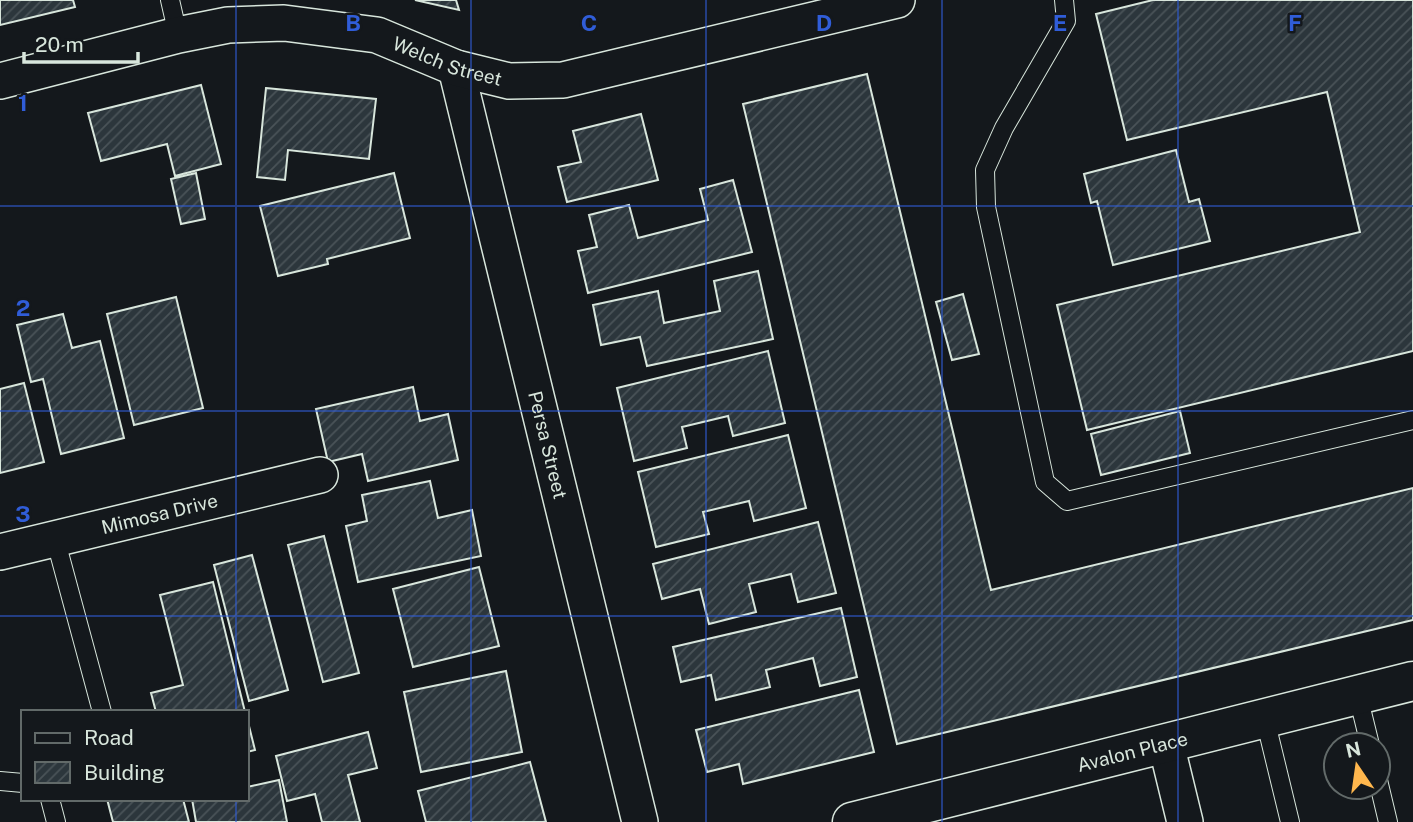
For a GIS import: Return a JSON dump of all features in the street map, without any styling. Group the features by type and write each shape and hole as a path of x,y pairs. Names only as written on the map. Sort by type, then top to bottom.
{"street":[{"name":"Welch Street","path":"0,81 178,35 228,25 284,23 377,34 456,68 509,81 563,79 851,5 897,0"},
{"name":"Persa Street","path":"456,68 640,822"},
{"name":"Mimosa Drive","path":"0,552 320,474"},
{"name":"Avalon Place","path":"852,822 1413,681"},
{"path":"1166,744 1185,822"}],"lane":[{"path":"170,0 178,35"},
{"path":"1064,0 1066,21 1004,128 985,170 986,207 1045,482 1067,501 1413,420"},
{"path":"55,538 101,710"},
{"path":"1358,695 1367,731"},
{"path":"1265,719 1290,822"},
{"path":"0,781 21,783"},
{"path":"50,801 55,822"},
{"path":"1383,801 1388,822"}],"building":[{"path":"0,0 73,0 75,7 0,25"},
{"path":"415,0 456,0 459,10"},
{"path":"1153,0 1413,0 1413,351 1087,430 1057,305 1360,232 1327,92 1127,140 1096,14"},
{"path":"867,74 991,590 1413,488 1413,620 897,744 743,104"},
{"path":"201,85 221,164 175,176 167,144 101,161 88,113"},
{"path":"266,88 376,99 369,159 288,150 285,180 257,177"},
{"path":"641,114 658,180 567,202 558,167 581,162 573,131"},
{"path":"1176,150 1189,202 1199,199 1210,241 1113,265 1097,201 1091,203 1084,174"},
{"path":"196,173 205,219 181,224 171,179"},
{"path":"394,173 410,238 327,259 328,264 278,276 260,206"},
{"path":"733,180 752,252 588,293 578,251 597,247 589,215 629,205 638,238 708,220 700,189"},
{"path":"758,271 773,339 647,366 640,337 601,345 593,305 658,291 664,323 720,311 714,281"},
{"path":"963,294 979,354 952,360 936,302"},
{"path":"176,297 203,408 134,425 107,314"},
{"path":"63,314 72,348 100,341 124,438 61,454 43,379 31,382 17,325"},
{"path":"768,351 785,423 733,436 728,416 682,427 687,448 634,461 617,388"},
{"path":"24,383 44,462 0,473 0,389"},
{"path":"413,387 420,421 448,414 458,460 368,481 362,454 328,462 316,409"},
{"path":"1180,411 1190,453 1101,475 1091,434"},
{"path":"788,435 806,508 754,521 749,501 703,512 709,534 656,547 638,472"},
{"path":"430,481 438,518 472,510 481,556 358,582 346,526 367,521 362,495"},
{"path":"818,522 836,593 798,602 791,574 749,584 756,612 709,624 700,589 662,599 653,564"},
{"path":"324,536 359,673 323,682 288,545"},
{"path":"252,555 288,690 249,701 214,565"},
{"path":"479,567 499,646 413,667 393,589"},
{"path":"213,582 245,710 155,710 151,693 183,685 160,595"},
{"path":"841,608 857,677 820,686 813,658 766,670 770,687 716,700 711,675 681,682 673,647"},
{"path":"506,671 522,752 421,772 404,692"},
{"path":"859,690 874,752 743,784 739,764 707,772 696,730"},
{"path":"248,722 255,750 248,752"},
{"path":"368,732 377,768 348,775 360,822 322,822 315,794 287,801 276,756"},
{"path":"530,762 546,822 426,822 418,791"},
{"path":"279,780 287,822 196,822 192,801 248,801 248,787"},
{"path":"108,801 184,801 189,822 113,822"}]}
